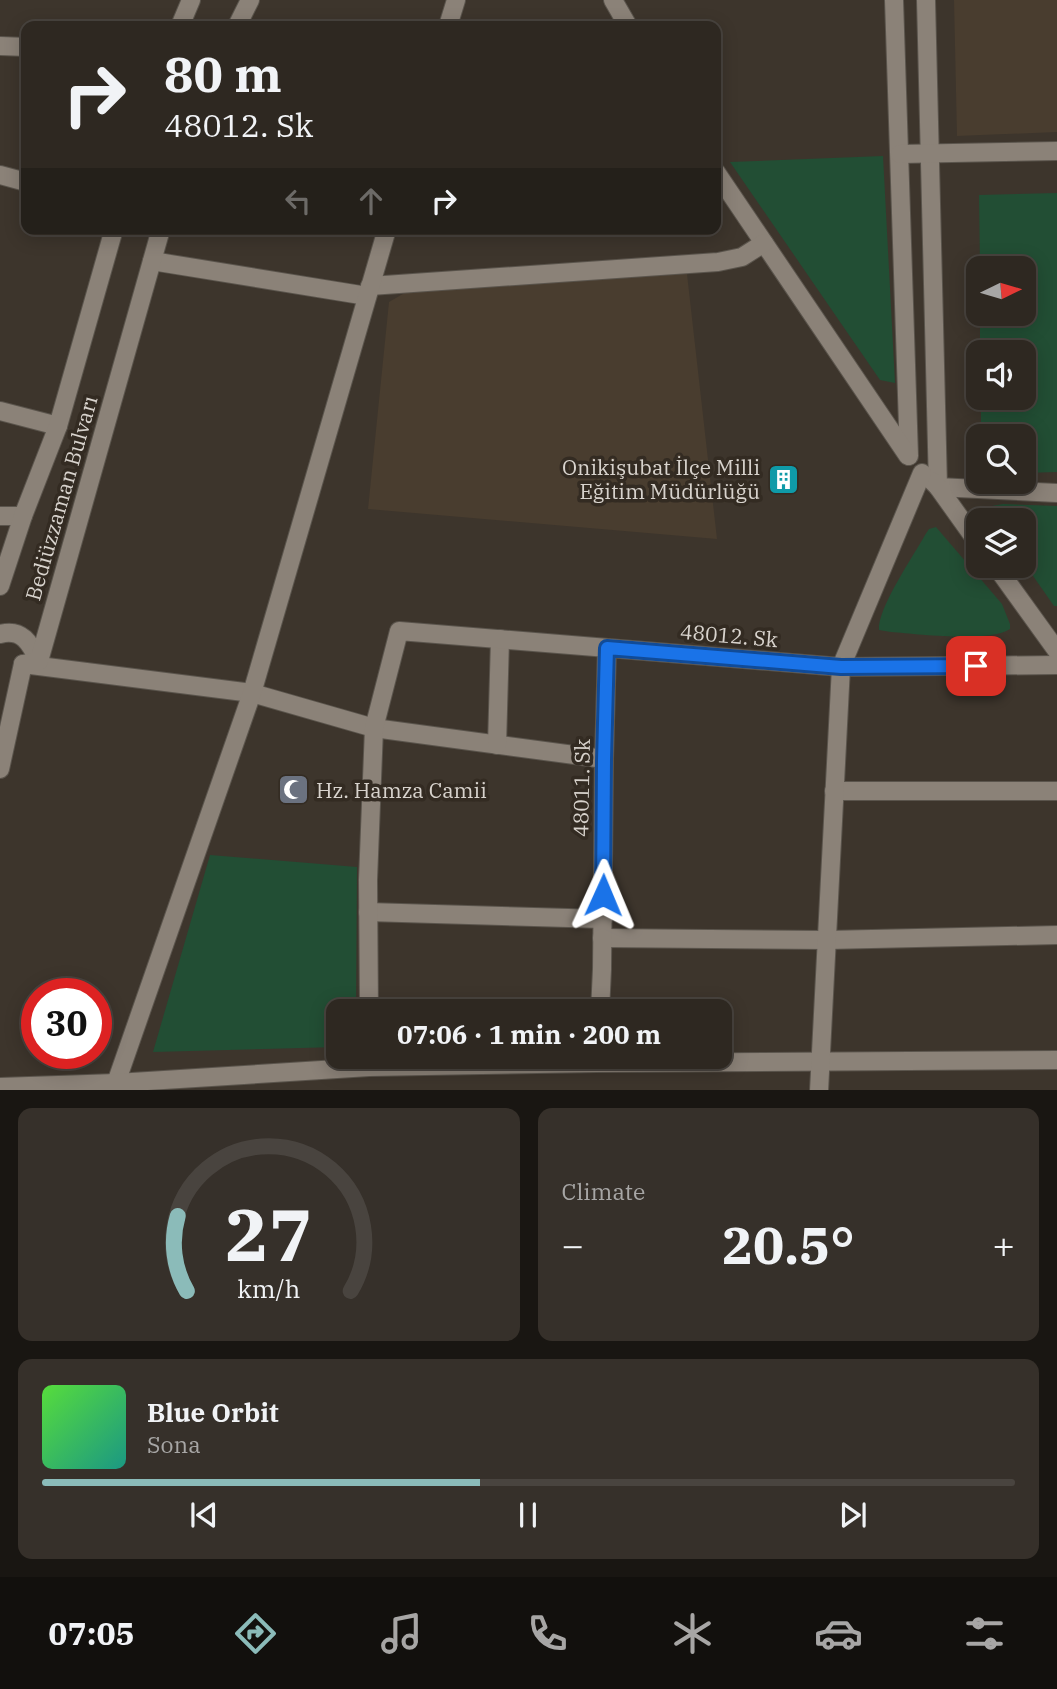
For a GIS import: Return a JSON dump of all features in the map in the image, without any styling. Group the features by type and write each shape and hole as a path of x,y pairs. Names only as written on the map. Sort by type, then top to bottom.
{"street":[{"path":"182,21 191,0"},
{"path":"240,21 250,0"},
{"path":"450,21 456,0"},
{"path":"612,0 625,21"},
{"path":"894,0 909,456"},
{"path":"926,0 938,487"},
{"path":"0,46 21,47"},
{"path":"900,154 1057,151"},
{"path":"0,175 21,181"},
{"path":"721,179 909,456 922,473 938,487 966,526"},
{"name":"Bediüzzaman Bulvarı","path":"0,586 23,516 58,426 112,235"},
{"name":"Bediüzzaman Bulvarı","path":"0,769 159,235"},
{"path":"116,1083 252,692 385,235"},
{"path":"152,261 368,291 719,262 742,257 764,243"},
{"path":"0,411 58,426"},
{"path":"819,1090 841,667 922,473"},
{"path":"938,487 1057,494"},
{"path":"0,516 23,516"},
{"path":"1004,578 1057,651"},
{"name":"48012. Sk","path":"374,728 399,631 841,667 1057,665"},
{"path":"0,634 9,632 20,635 30,645 31,662 252,692 374,728 604,760"},
{"path":"496,745 500,639"},
{"name":"48011. Sk","path":"601,999 607,648"},
{"path":"369,999 368,880 374,728"},
{"path":"834,791 1057,791"},
{"path":"368,912 603,919"},
{"path":"602,938 827,940 1057,935"},
{"path":"732,1061 1057,1060"},
{"path":"0,1087 116,1083 326,1066"}],"shaded area":[{"path":"954,0 1057,0 1057,132 957,136"},
{"path":"687,274 717,539 368,509 389,302 408,291"}],"green space":[{"path":"883,156 895,383 880,380 730,162"},
{"path":"1057,193 1057,472 1036,473 1036,424 981,424 981,410 1036,410 1036,340 980,340 980,326 1036,326 1036,256 980,256 979,195"},
{"path":"1057,506 1057,606 1054,606 1034,578 1036,508 991,508"},
{"path":"936,527 966,562 966,578 980,578 1002,604 1010,629 986,636 970,637 879,630 884,609 897,582 929,529"},
{"path":"210,855 357,867 356,999 326,999 326,1047 153,1052"}],"place":[{"name":"Onikişubat İlçe Milli Eğitim Müdürlüğü","path":"783,479"},
{"name":"Hz. Hamza Camii","path":"293,790"}],"route":[{"path":"603,895 607,648 841,667 976,666"}]}
